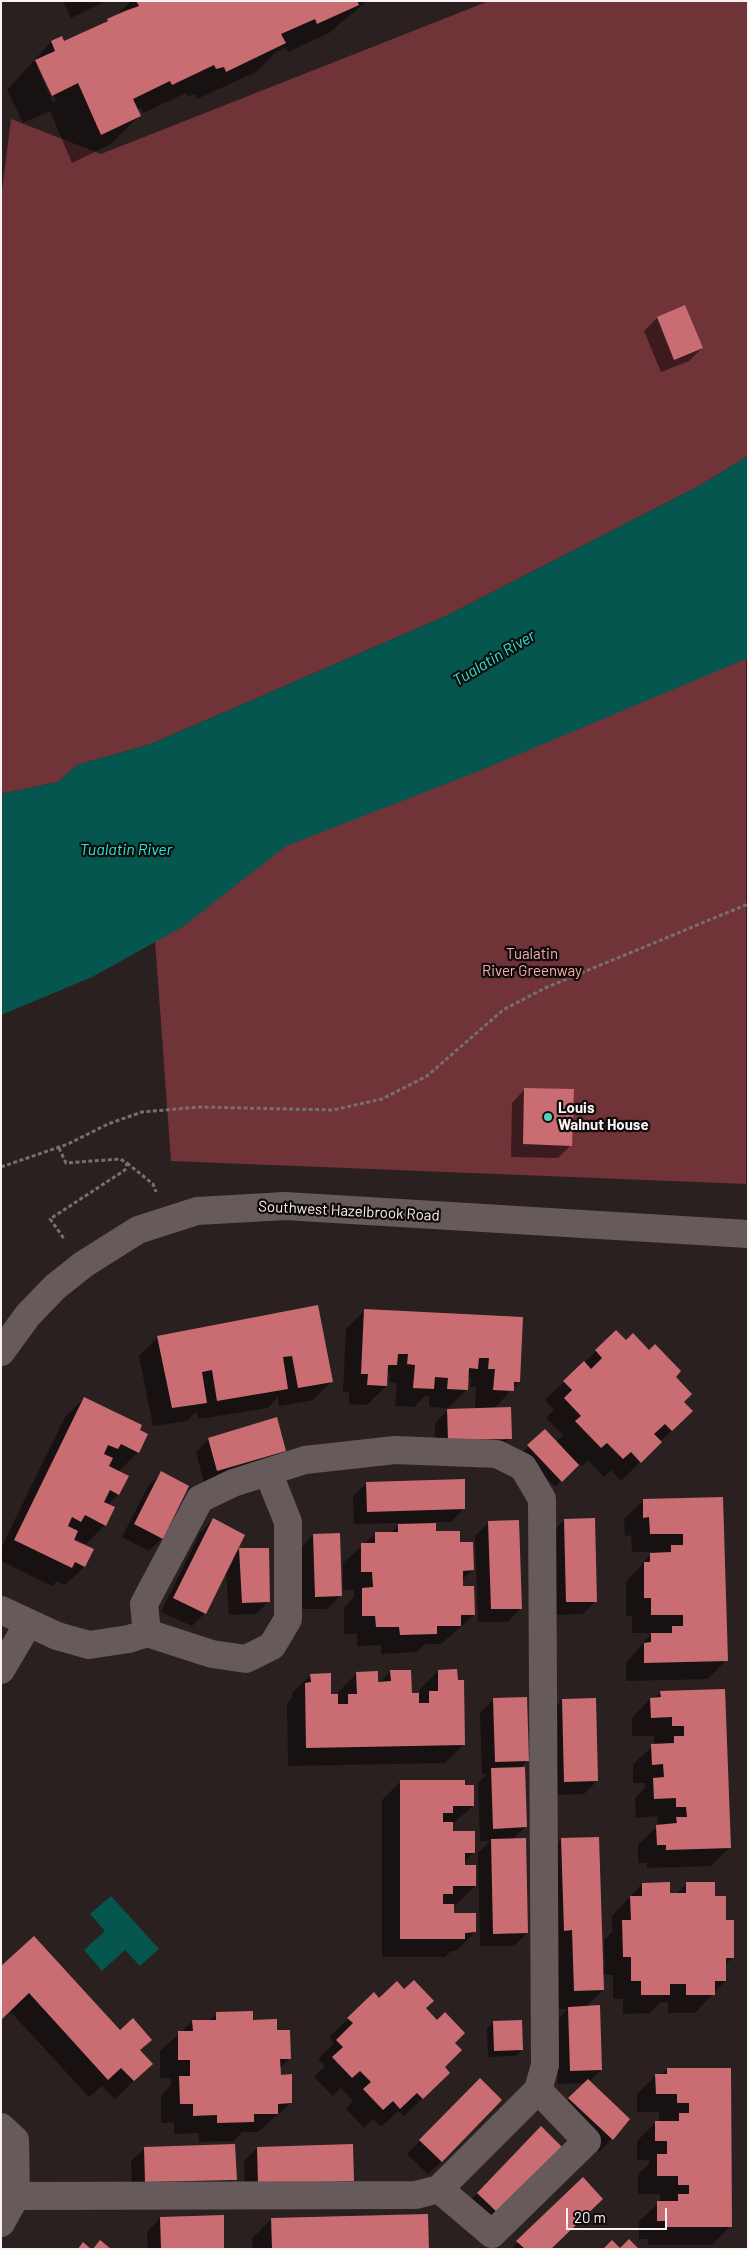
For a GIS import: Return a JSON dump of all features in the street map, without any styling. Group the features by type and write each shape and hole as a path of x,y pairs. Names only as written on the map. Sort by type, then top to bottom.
{"street":[{"name":"Southwest Hazelbrook Road","path":"1,1352 28,1315 55,1287 84,1264 138,1230 198,1211 234,1207 285,1206 748,1234"},
{"path":"1,2127 15,2140 6,2214 416,2195 439,2189 538,2090 545,2065 542,1499 523,1467 497,1454 394,1450 306,1460 233,1483 200,1499 144,1604 147,1632"},
{"path":"1,1610 57,1636 89,1645 129,1639 147,1632 212,1654 246,1660 272,1646 288,1619 288,1522 268,1472"},
{"path":"1,1670 28,1624"},
{"path":"439,2189 492,2234 587,2141 538,2090"}],"path":[{"path":"1,1168 58,1148 108,1124 142,1112 200,1107 333,1110 382,1099 427,1076 503,1010 545,988 748,904"},
{"path":"58,1148 66,1163 120,1159 153,1184"},
{"path":"84,1264 50,1219 125,1170 127,1164"}],"green space":[{"path":"489,1 748,1 748,456 699,486 446,616 151,744 77,765 58,782 1,794 1,198 11,119 101,154"},
{"name":"Tualatin River Greenway","path":"746,649 746,1184 171,1161 150,871"}],"water":[{"name":"Tualatin River","path":"748,456 748,658 479,771 286,846 184,926 92,977 1,1015 1,794 58,782 77,765 151,744 446,616 699,486"},
{"path":"111,1896 159,1949 140,1966 125,1950 102,1971 84,1950 105,1931 90,1914"}],"building":[{"path":"136,1 357,1 359,5 317,24 315,19 281,34 286,43 226,72 224,67 216,69 214,65 172,85 170,81 133,99 141,116 101,135 78,83 52,96 35,60 55,51 51,41 62,36 64,41 108,21 107,19 139,6"},
{"path":"685,305 703,348 674,360 657,317"},
{"name":"Louis Walnut House","path":"524,1088 574,1089 572,1146 523,1144"},
{"path":"318,1305 333,1382 298,1388 292,1356 283,1357 288,1389 217,1401 212,1370 202,1372 207,1403 172,1408 157,1336"},
{"path":"364,1309 523,1317 520,1382 514,1382 514,1391 493,1390 495,1369 488,1369 489,1358 479,1358 478,1369 469,1368 468,1390 447,1389 448,1378 435,1377 434,1389 413,1388 415,1365 407,1364 408,1354 398,1354 397,1365 388,1365 387,1386 367,1385 368,1374 361,1374"},
{"path":"616,1330 626,1340 633,1333 649,1350 655,1344 681,1371 676,1377 692,1394 684,1402 693,1411 672,1431 665,1424 654,1434 662,1442 641,1463 631,1452 623,1459 607,1443 601,1448 575,1421 581,1416 564,1398 572,1390 563,1381 584,1361 591,1369 602,1358 595,1350"},
{"path":"84,1397 142,1425 140,1430 148,1434 139,1453 121,1444 118,1449 108,1445 104,1454 113,1458 109,1466 129,1476 119,1495 110,1490 104,1502 115,1507 106,1526 85,1515 81,1522 72,1517 68,1526 78,1531 74,1540 94,1549 85,1567 75,1562 72,1568 14,1540"},
{"path":"511,1407 512,1439 448,1440 447,1409"},
{"path":"277,1417 286,1451 217,1471 208,1438"},
{"path":"545,1429 579,1465 562,1482 527,1445"},
{"path":"161,1471 189,1486 163,1539 134,1524"},
{"path":"465,1479 465,1509 367,1512 366,1482"},
{"path":"723,1497 728,1661 644,1663 644,1643 651,1642 651,1633 672,1633 672,1626 683,1626 683,1615 651,1615 651,1598 644,1598 644,1562 650,1562 650,1553 671,1552 671,1545 683,1545 683,1534 650,1534 649,1517 643,1518 643,1499"},
{"path":"213,1518 245,1535 206,1614 173,1598"},
{"path":"595,1518 597,1602 566,1602 564,1519"},
{"path":"519,1520 522,1609 491,1609 488,1521"},
{"path":"436,1523 436,1531 460,1531 460,1542 473,1542 474,1570 463,1571 463,1586 474,1586 475,1615 461,1615 461,1626 437,1626 437,1634 400,1635 399,1627 376,1627 375,1616 362,1616 362,1588 373,1587 372,1572 361,1572 361,1543 375,1543 375,1532 398,1532 398,1524"},
{"path":"340,1533 342,1596 315,1597 313,1534"},
{"path":"239,1548 269,1548 270,1602 242,1603"},
{"path":"457,1669 458,1680 464,1680 465,1745 306,1748 305,1683 311,1682 310,1674 331,1673 331,1694 338,1694 338,1704 348,1704 348,1694 357,1694 356,1672 378,1671 378,1682 391,1681 390,1670 411,1670 412,1693 419,1693 419,1703 429,1703 429,1691 438,1691 438,1670"},
{"path":"725,1689 731,1848 666,1850 666,1845 657,1845 656,1825 677,1823 676,1817 687,1817 686,1807 676,1807 676,1798 654,1799 653,1778 664,1777 663,1764 652,1765 651,1744 674,1743 674,1736 684,1736 684,1726 672,1726 672,1717 651,1718 650,1698 661,1697 660,1691"},
{"path":"527,1697 529,1761 495,1762 493,1698"},
{"path":"596,1698 598,1781 564,1782 562,1699"},
{"path":"525,1767 527,1827 493,1829 491,1768"},
{"path":"400,1780 465,1780 465,1785 474,1785 474,1806 453,1806 453,1813 443,1813 443,1822 453,1822 453,1831 475,1831 475,1853 465,1853 465,1865 476,1865 476,1886 453,1886 453,1894 443,1894 443,1904 454,1904 454,1913 476,1913 476,1932 465,1933 465,1939 400,1939"},
{"path":"599,1837 604,1990 574,1991 572,1930 564,1931 561,1838"},
{"path":"526,1838 528,1933 493,1934 491,1839"},
{"path":"670,1882 670,1893 686,1893 686,1882 715,1882 715,1896 726,1896 726,1920 734,1920 734,1958 726,1958 726,1981 715,1981 715,1995 686,1995 686,1984 670,1984 670,1995 641,1995 641,1981 631,1981 631,1957 623,1957 622,1920 631,1920 630,1896 642,1896 642,1883"},
{"path":"34,1936 120,2030 133,2018 152,2040 140,2050 153,2064 134,2081 121,2068 108,2080 29,1993 1,2020 1,1966"},
{"path":"414,1980 434,2001 426,2008 437,2020 445,2012 465,2033 455,2043 462,2050 445,2067 450,2073 423,2099 417,2093 400,2109 393,2101 383,2110 363,2089 371,2082 360,2071 352,2078 332,2057 343,2047 336,2040 353,2023 347,2018 374,1992 379,1998 397,1981 404,1989"},
{"path":"600,2005 602,2070 570,2071 568,2007"},
{"path":"253,2011 253,2020 277,2019 277,2030 290,2030 291,2059 280,2059 281,2075 292,2074 292,2103 278,2104 278,2114 254,2114 254,2122 217,2123 217,2115 193,2116 193,2104 180,2104 179,2076 190,2076 190,2060 178,2060 178,2031 193,2031 192,2020 216,2020 216,2012"},
{"path":"522,2020 523,2050 494,2051 493,2021"},
{"path":"667,2068 731,2068 732,2227 666,2227 666,2221 657,2221 657,2201 678,2201 678,2194 689,2194 689,2185 678,2185 678,2176 657,2176 657,2154 667,2154 667,2141 655,2141 655,2121 679,2121 679,2113 689,2113 689,2103 677,2103 677,2094 656,2094 655,2074 667,2074"},
{"path":"480,2078 502,2100 442,2162 419,2140"},
{"path":"588,2079 630,2119 613,2140 568,2098"},
{"path":"541,2126 564,2149 501,2216 477,2193"},
{"path":"235,2144 237,2180 145,2182 144,2147"},
{"path":"353,2144 354,2181 258,2184 257,2147"},
{"path":"583,2177 603,2199 551,2249 525,2249 516,2241"},
{"path":"428,2214 429,2249 272,2249 271,2218"},
{"path":"224,2215 224,2249 161,2249 160,2217"},
{"path":"629,2239 639,2249 603,2249 612,2240 620,2248"},
{"path":"100,2240 111,2249 93,2249"},
{"path":"83,2242 91,2249 78,2249"}],"place":[{"name":"Louis Walnut House","path":"548,1117"}]}
